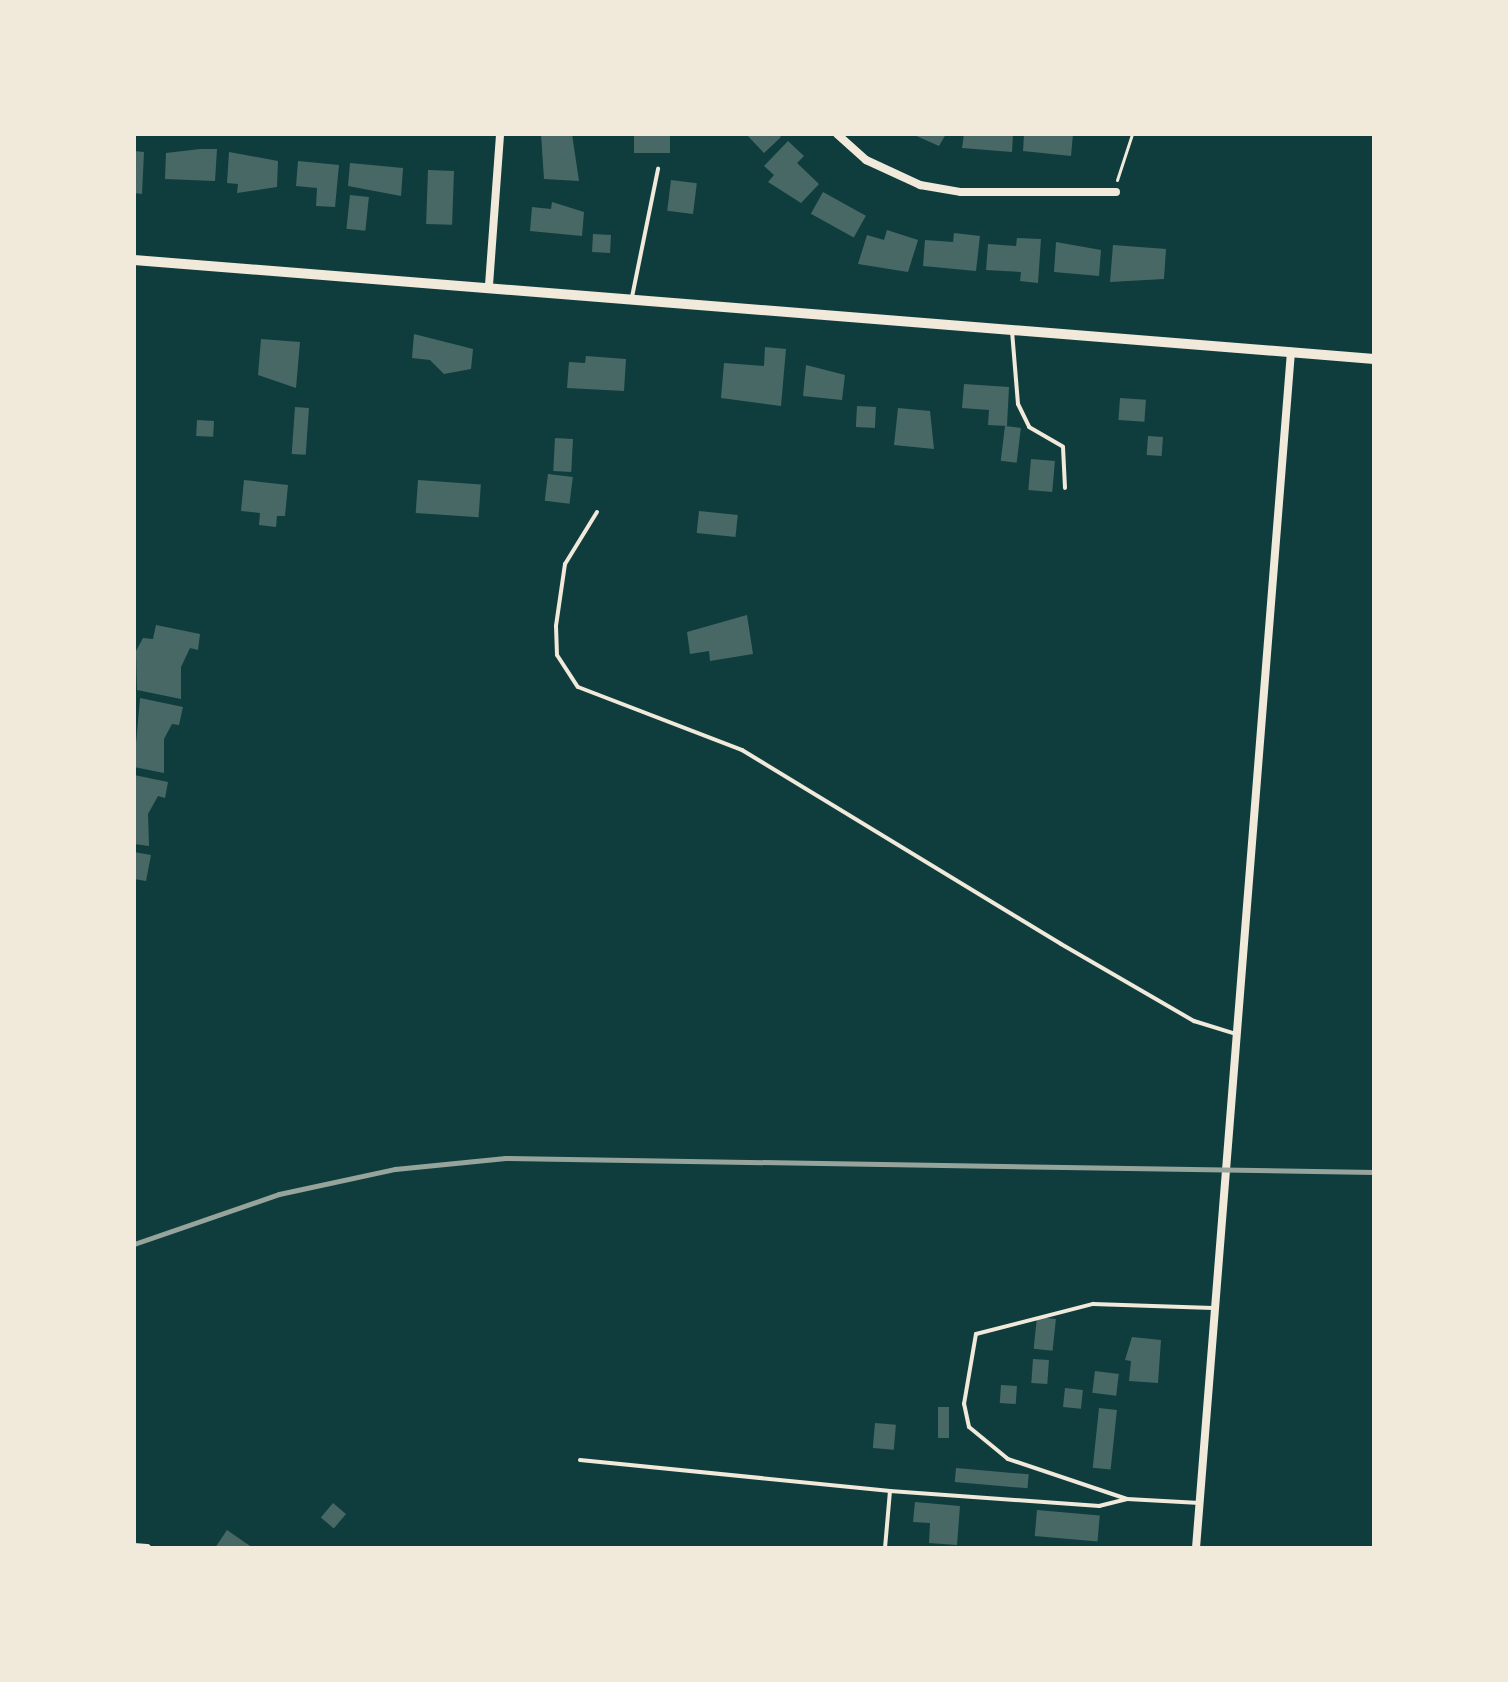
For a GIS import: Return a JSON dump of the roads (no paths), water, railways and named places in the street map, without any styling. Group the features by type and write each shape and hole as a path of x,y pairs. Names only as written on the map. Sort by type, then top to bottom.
{"street":[{"path":"489,285 500,134"},
{"path":"837,134 866,160 920,185 961,192 1116,192"},
{"path":"134,260 489,285 1374,359"},
{"path":"1196,1548 1233,1033 1291,352"},
{"path":"134,1547 147,1548"}],"lane":[{"path":"632,297 658,169"},
{"path":"1012,329 1018,404 1029,427 1063,447 1065,488"},
{"path":"597,512 565,564 556,626 557,655 578,687 742,750 1114,975 1194,1021 1233,1033"},
{"path":"1200,1503 1127,1499 1008,1459 969,1427 964,1404 976,1334 1093,1304 1213,1308"},
{"path":"580,1460 890,1491 1099,1506 1127,1499"},
{"path":"885,1548 890,1491"}],"railway":[{"path":"134,1244 279,1194 395,1169 505,1158 1374,1172"}]}
